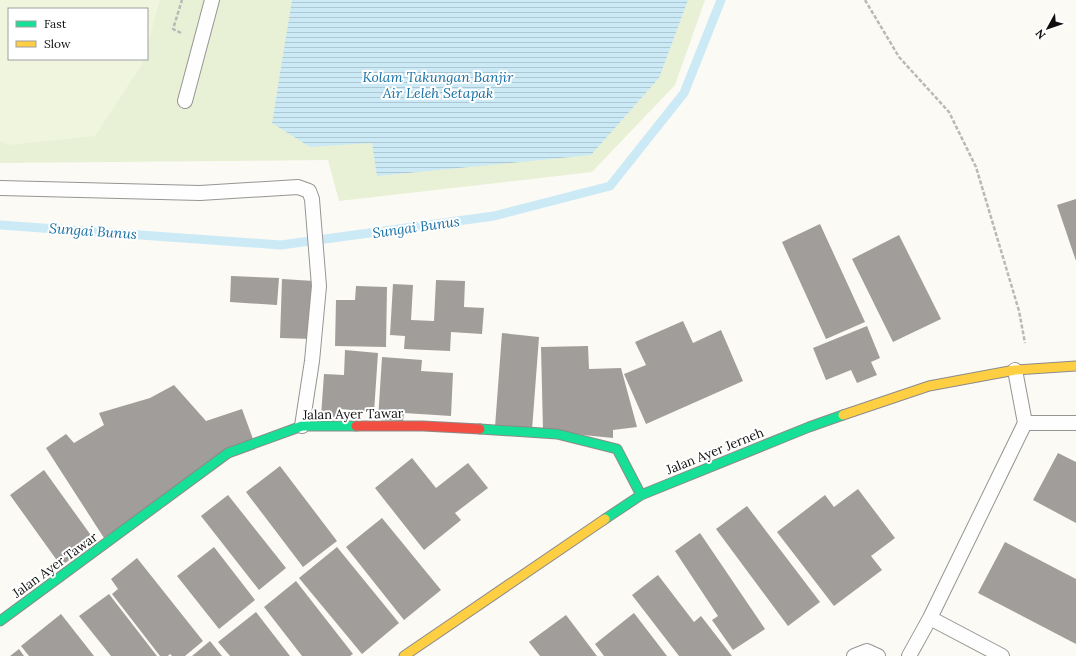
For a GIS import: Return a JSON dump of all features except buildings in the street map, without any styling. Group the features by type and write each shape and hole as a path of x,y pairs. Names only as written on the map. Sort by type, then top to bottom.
{"main road":[{"name":"Jalan Ayer Jerneh","path":"404,656 641,495 809,427 929,386 1015,370 1076,366"},
{"name":"Jalan Ayer Tawar","path":"0,621 228,453 302,426 423,426 558,434 617,449 641,495"}],"lane":[{"path":"185,101 212,0"},
{"path":"0,188 200,193 298,187 309,191 312,200 318,286 312,361 302,426"},
{"path":"909,656 930,618 1025,423 1015,370"},
{"path":"1025,423 1076,423"},
{"path":"930,618 1002,656"},
{"path":"854,656 867,651 878,656"}],"path":[{"path":"865,0 899,57 949,112 976,167 1019,311 1031,369"}],"green space":[{"path":"0,0 705,0 675,85 592,172 339,201 328,160 0,163"},
{"path":"0,0 160,0 148,42 148,8 8,8 8,60 143,60 141,66 95,136 9,145 0,141"}],"water":[{"name":"Kolam Takungan Banjir Air Leleh Setapak","path":"292,0 688,0 659,78 591,155 377,176 372,143 310,147 272,123"}],"waterway":[{"name":"Sungai Bunus","path":"0,225 281,245 494,216 610,186 684,93 721,0"}],"traffic: fast":[{"path":"605,519 641,495 809,427 843,415"},
{"path":"0,621 228,453 302,426 356,426"},
{"path":"480,429 557,434 617,449 641,495"}],"traffic: slow":[{"path":"843,415 929,386 1015,370 1076,366"},
{"path":"404,656 605,519"}],"traffic: jam":[{"path":"356,426 423,426 480,429"}]}
